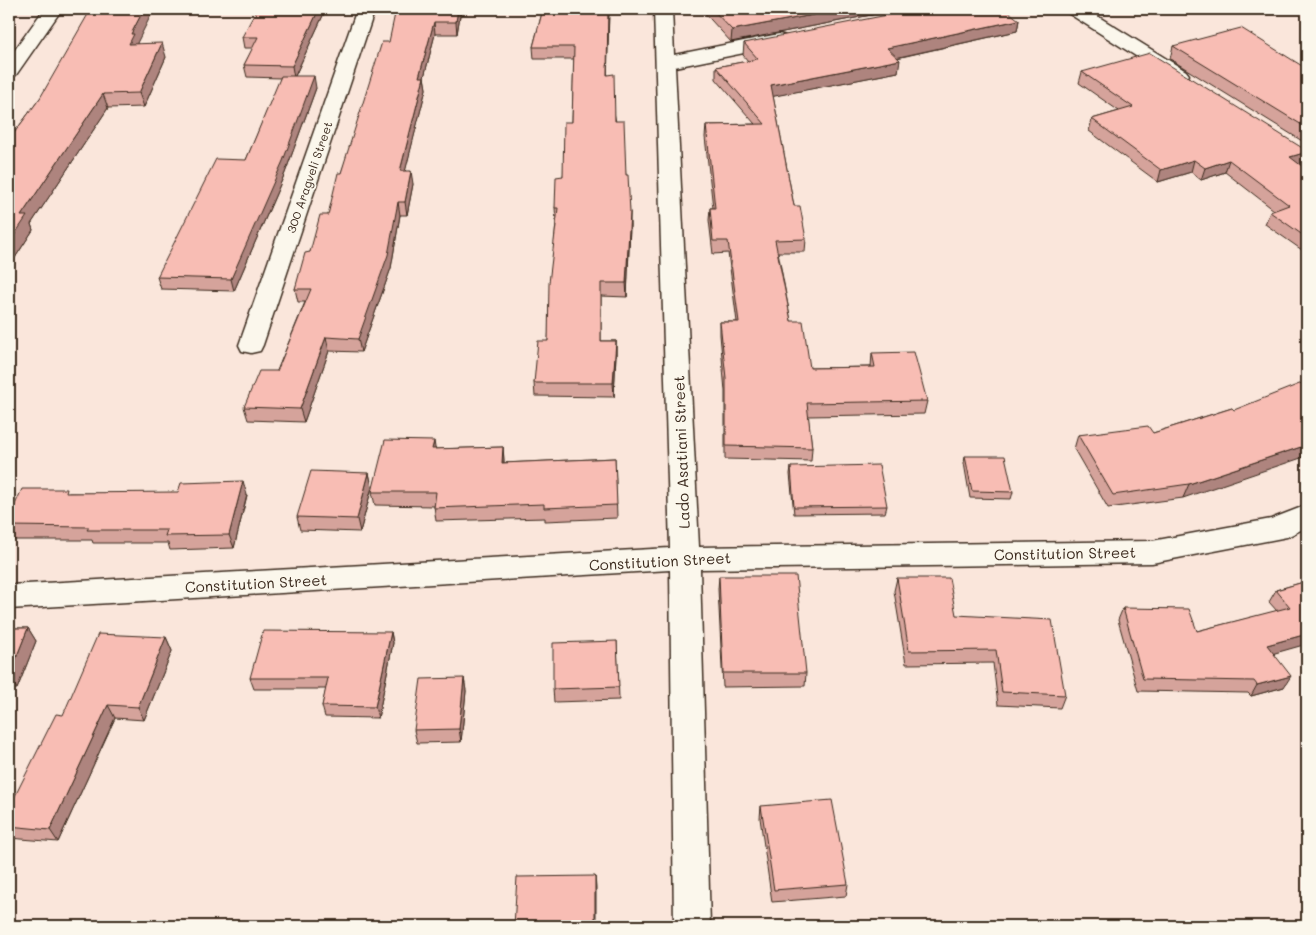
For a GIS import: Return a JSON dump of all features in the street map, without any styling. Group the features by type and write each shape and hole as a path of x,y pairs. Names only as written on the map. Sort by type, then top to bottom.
{"street":[{"path":"9,71 54,9"},
{"name":"300 Aragveli Street","path":"252,345 366,9"},
{"name":"Lado Asatiani Street","path":"663,9 685,558 692,926"},
{"path":"1074,9 1191,82"},
{"path":"665,63 801,36"},
{"name":"Constitution Street","path":"9,597 685,558 1152,552 1277,529 1307,515"}],"building":[{"path":"91,9 144,9 131,34 134,34 129,44 162,43 139,93 103,94 21,216 27,216 9,243 9,136 11,133 14,133 40,98"},
{"path":"257,9 319,9 292,66 244,65 258,37 242,37"},
{"path":"396,9 458,9 456,22 434,22 419,77 424,77 400,171 411,171 405,202 398,202 388,255 358,339 326,337 300,409 244,407 259,371 277,371 311,289 295,289 305,253 310,252 320,215 328,215 338,173 341,173 382,42 389,42"},
{"path":"543,9 608,9 607,75 614,74 615,121 624,121 626,175 628,175 630,212 626,283 601,283 601,341 616,341 613,383 534,383 538,341 548,341 549,283 558,208 555,208 556,177 563,176 564,122 572,122 574,47 533,47"},
{"path":"712,9 845,9 732,30"},
{"path":"918,9 1005,9 1019,20 887,48 900,60 771,85 794,206 800,206 806,239 775,240 791,321 803,321 810,368 875,367 872,353 914,352 927,401 807,403 812,448 726,446 726,378 720,322 739,322 728,241 713,241 710,208 715,208 706,125 765,124 716,67 758,59 744,43"},
{"path":"1241,28 1307,69 1307,128 1173,46"},
{"path":"1150,53 1307,150 1307,152 1290,157 1307,170 1307,238 1270,212 1289,205 1229,160 1205,168 1194,160 1161,170 1092,119 1133,107 1082,72"},
{"path":"281,76 314,76 283,161 231,279 157,277 216,159 246,160"},
{"path":"1307,381 1307,445 1189,484 1113,495 1078,435 1148,426 1153,433 1232,408 1234,410"},
{"path":"385,440 434,441 432,449 503,447 502,463 615,458 617,505 544,508 544,504 434,508 436,492 372,492"},
{"path":"965,456 1005,456 1013,492 972,491"},
{"path":"879,465 887,506 794,507 791,467"},
{"path":"311,471 369,473 357,519 297,517"},
{"path":"243,481 229,535 165,536 167,530 87,530 89,527 9,526 9,518 22,489 67,489 66,493 178,492 181,483"},
{"path":"719,576 796,576 806,673 723,673"},
{"path":"897,578 949,578 956,615 1052,620 1065,695 1002,692 996,650 909,651"},
{"path":"1307,581 1307,634 1267,645 1291,676 1257,685 1254,681 1143,679 1123,608 1189,609 1197,631 1290,607 1276,590"},
{"path":"9,628 28,628 9,676"},
{"path":"263,631 391,632 375,707 322,706 328,678 250,678"},
{"path":"98,634 166,637 138,707 108,705 50,830 9,826 9,808 56,714 63,715"},
{"path":"617,641 619,687 553,689 553,643"},
{"path":"464,678 459,729 414,730 421,679"},
{"path":"832,800 848,884 774,890 761,806"},
{"path":"595,876 595,926 514,926 517,877"}]}
